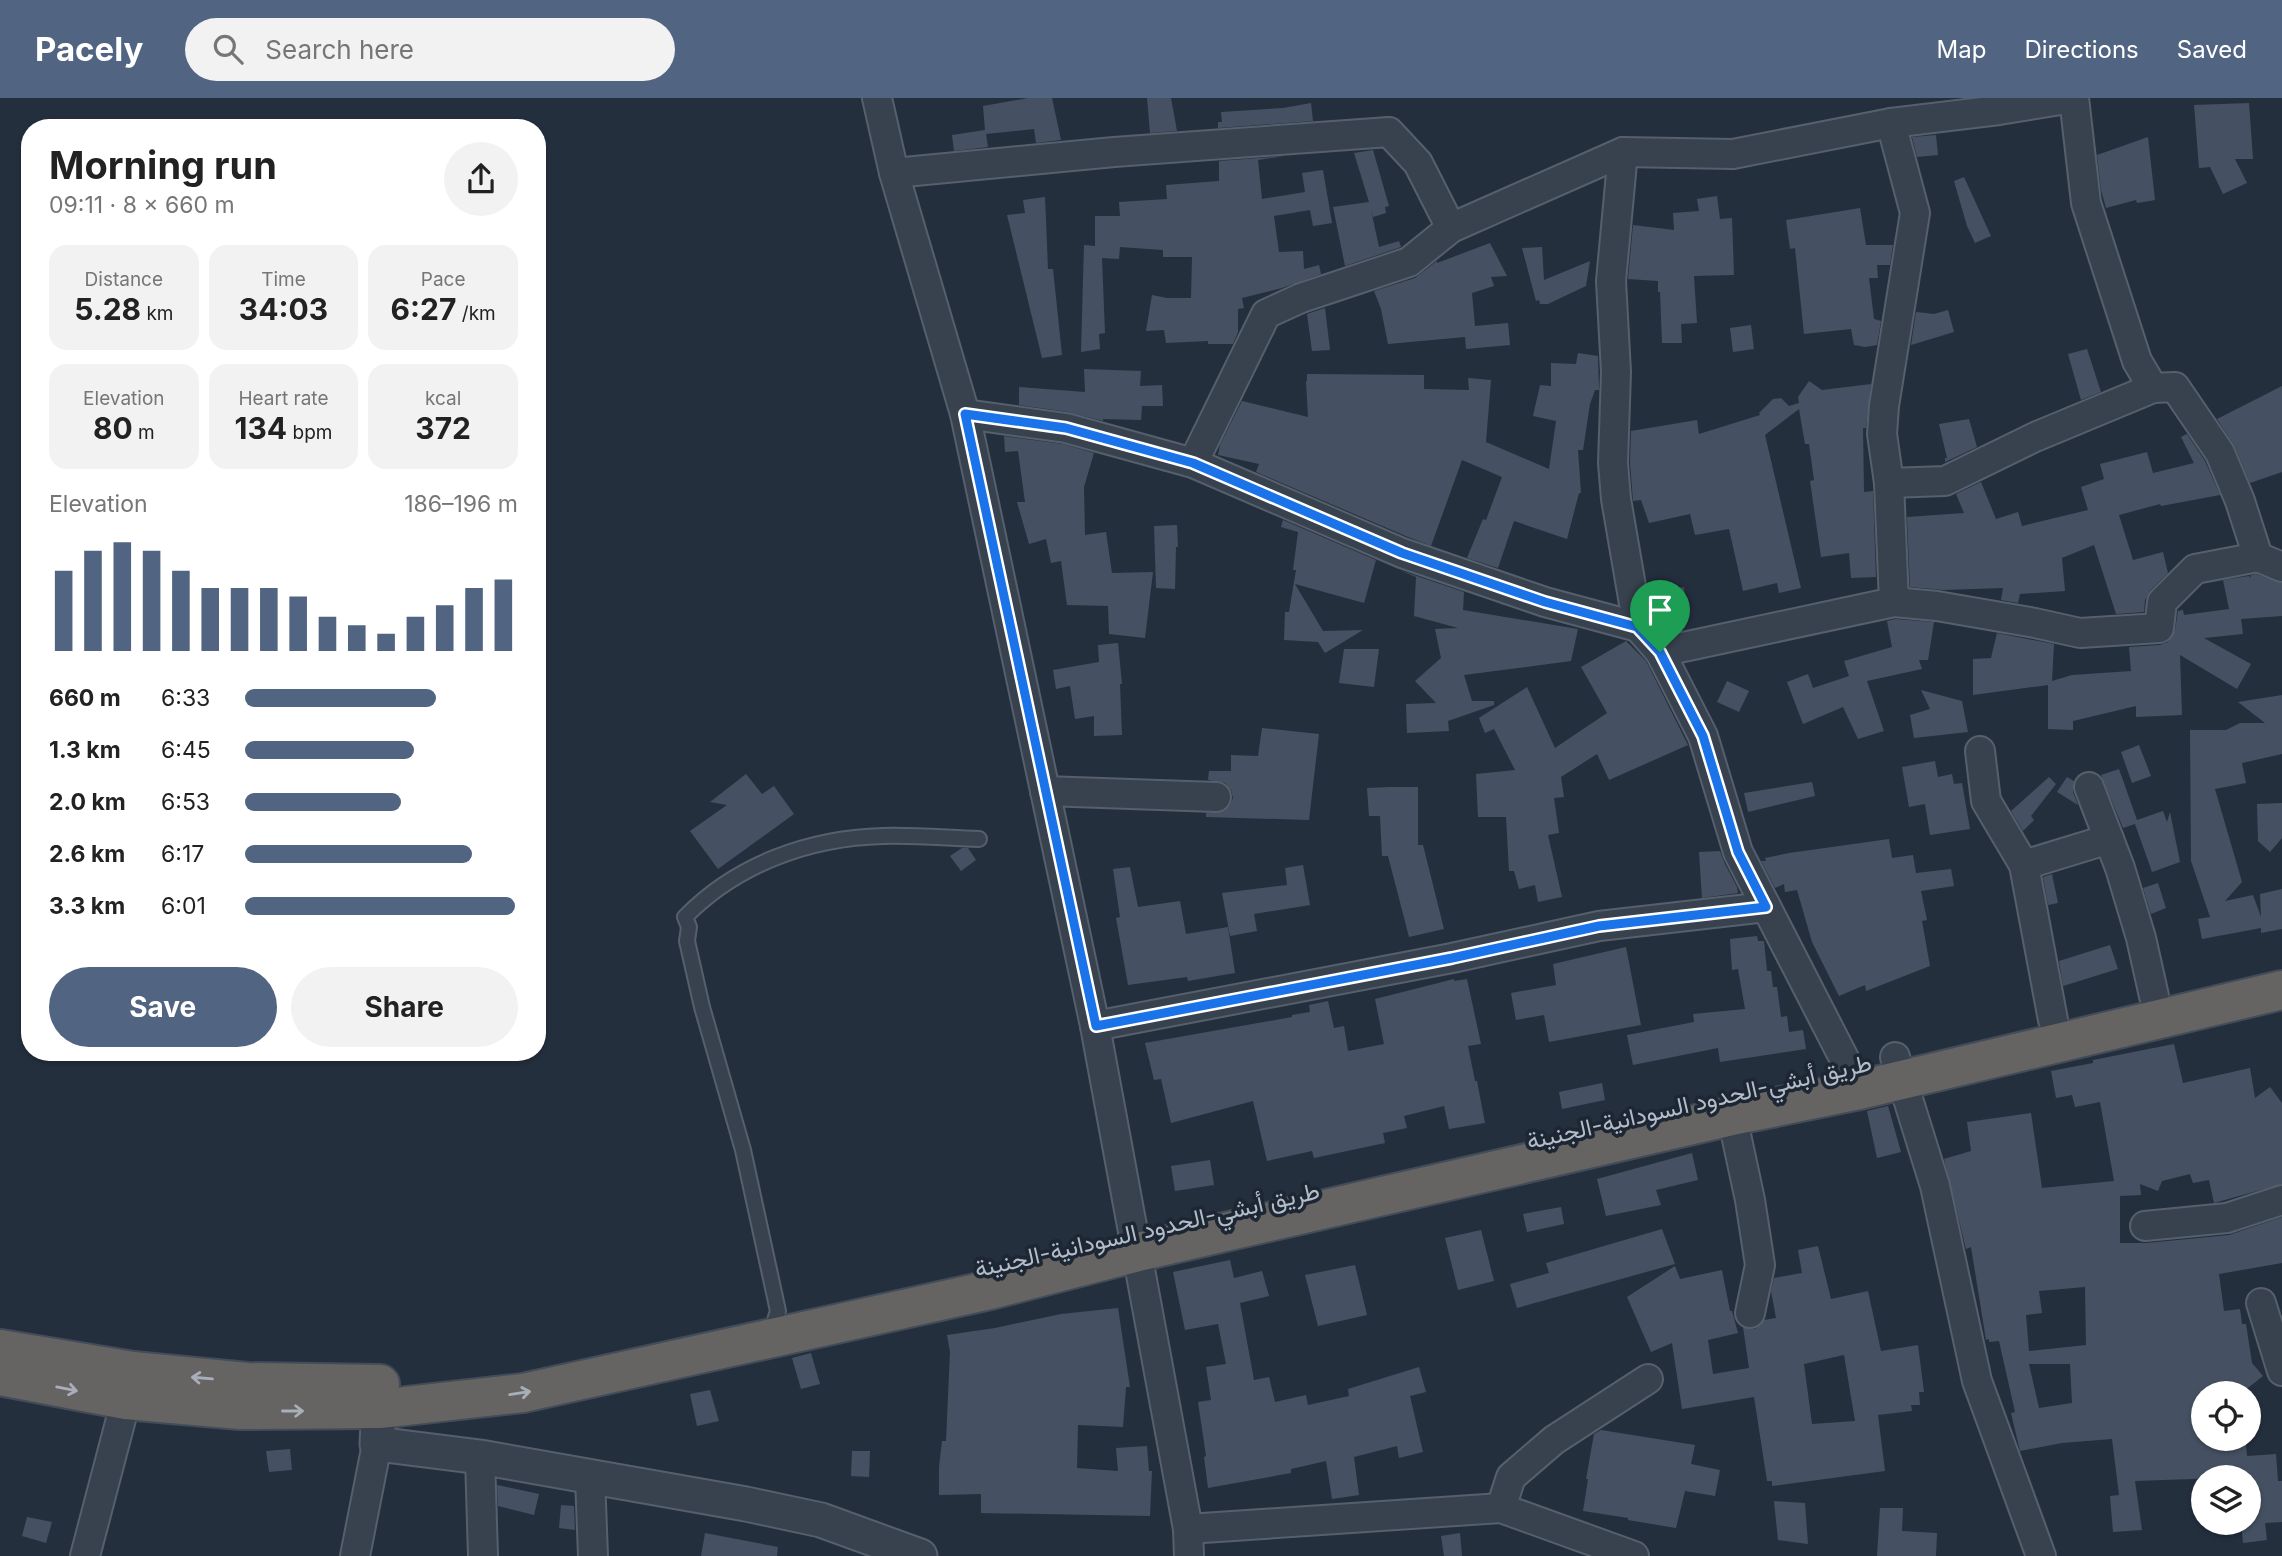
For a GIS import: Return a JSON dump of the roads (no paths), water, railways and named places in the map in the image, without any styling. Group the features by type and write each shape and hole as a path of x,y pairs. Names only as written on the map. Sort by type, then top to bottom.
{"highway":[{"name":"طريق أبشي-الحدود السودانية-الجنينة","path":"0,1349 133,1371 247,1382 379,1412 447,1377 774,1324 988,1279 1136,1242 1898,1068 2053,1020 2282,967"},
{"path":"1898,1068 2282,990"},
{"path":"1136,1242 1732,1116 1852,1079"},
{"path":"0,1376 126,1400 240,1410 379,1412"}],"street":[{"path":"877,98 894,173 965,414 1096,1026 1189,1542 1502,1508 1634,1556"},
{"path":"1193,463 1266,314 1301,298 1409,262 1451,228 1623,152 1733,154 1891,123 2073,98 2086,203 2137,361 2152,388"},
{"path":"1891,123 1915,213 1882,433 1889,483 1894,602"},
{"path":"894,173 1114,152 1389,132 1418,163 1451,228"},
{"path":"1623,152 1611,281 1616,372 1613,463 1616,499 1637,627"},
{"path":"1660,652 1894,602 1937,606 2080,633 2160,628 2162,601 2195,569 2270,562 2220,453 2175,387 2152,388 2035,436 1945,481 1889,483"},
{"path":"965,414 1066,428 1193,463 1402,553 1545,602 1637,627 1660,652 1703,736 1738,852 1852,1079"},
{"path":"1980,751 1986,801 2024,865 2053,1020"},
{"path":"2089,787 2120,868 2141,938 2154,996"},
{"path":"1045,791 1216,797"},
{"path":"2024,865 2109,839"},
{"path":"1096,1026 1452,958 1599,926 1766,907"},
{"path":"1898,1068 1935,1186 1977,1381 2041,1556"},
{"path":"1732,1116 1750,1200 1760,1265 1750,1313"},
{"path":"2145,1226 2227,1218 2282,1200"},
{"path":"2261,1303 2282,1371"},
{"path":"1502,1508 1511,1477 1554,1440 1648,1379"},
{"path":"85,1556 126,1400"},
{"path":"355,1556 379,1412 480,1457 746,1504 821,1520 920,1556"},
{"path":"480,1457 483,1556"},
{"path":"590,1477 593,1556"}],"lane":[{"path":"774,1324 743,1150 702,1007 687,942 689,927 685,917 705,897 771,858 819,844 881,836 979,839"}]}
